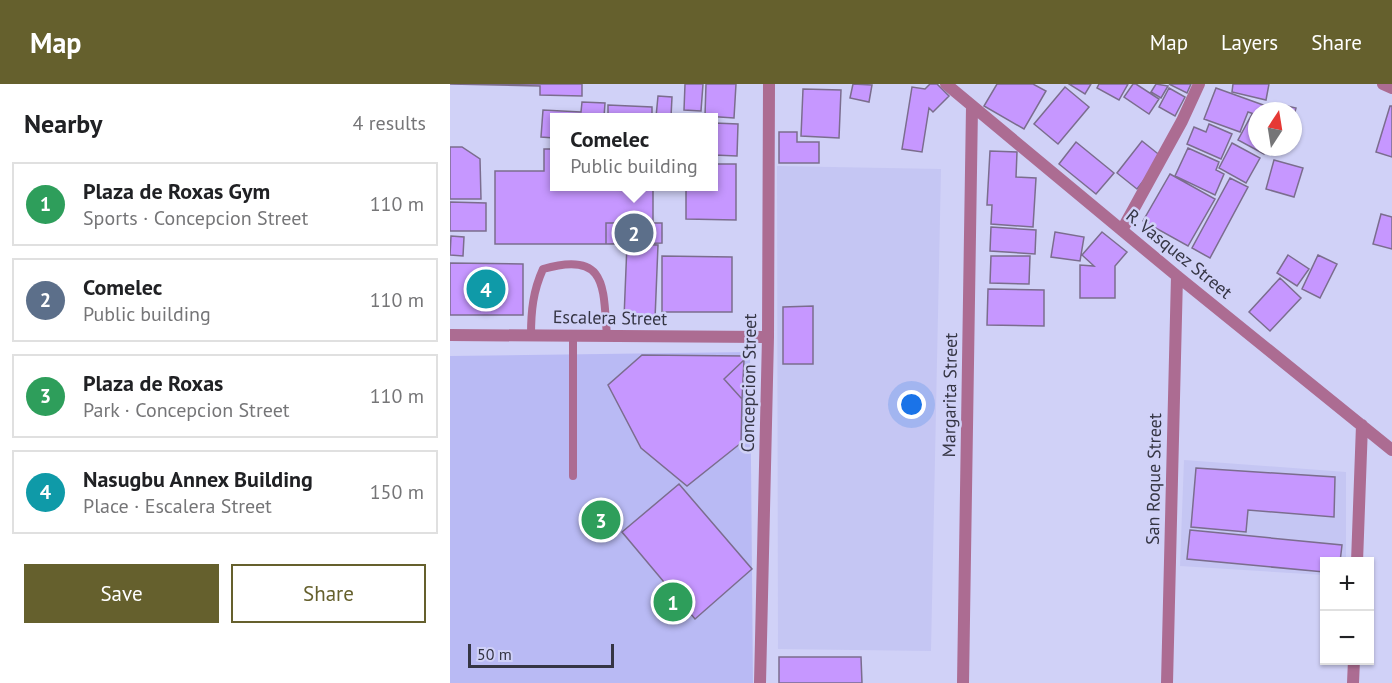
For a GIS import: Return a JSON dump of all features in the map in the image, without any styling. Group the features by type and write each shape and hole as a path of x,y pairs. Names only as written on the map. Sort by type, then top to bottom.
{"street":[{"name":"Concepcion Street","path":"760,683 768,337 769,84"},
{"name":"R. Vasquez Street","path":"946,84 1176,276 1392,450"},
{"path":"1122,230 1182,121 1199,84"},
{"path":"1383,84 1392,88"},
{"name":"Margarita Street","path":"963,683 972,107"},
{"name":"San Roque Street","path":"1167,683 1176,276"},
{"name":"Escalera Street","path":"450,335 768,337"},
{"path":"1357,557 1362,425"},
{"path":"1353,683 1354,665"}],"lane":[{"path":"531,334 531,314 536,286 543,269 561,264 583,266 598,274 603,288 607,336"},
{"path":"573,336 573,476"}],"shaded area":[{"path":"777,166 941,169 931,651 778,649"},
{"path":"750,352 753,683 450,683 450,356"},
{"path":"1184,460 1346,472 1346,557 1320,557 1320,575 1180,566"}],"building":[{"path":"450,84 582,84 582,96 540,95 540,86"},
{"path":"685,84 703,84 701,111 684,110"},
{"path":"706,84 736,84 734,118 718,117 718,113 705,113"},
{"path":"853,84 872,85 869,102 850,98"},
{"path":"930,84 937,84 949,96 933,112 929,108 922,152 902,149 912,87 925,89"},
{"path":"997,84 1033,84 1046,91 1024,129 984,106"},
{"path":"1069,84 1091,84 1085,94"},
{"path":"1099,84 1128,84 1119,100 1097,88"},
{"path":"1133,84 1159,99 1149,114 1124,97"},
{"path":"1156,84 1168,86 1161,98 1151,92"},
{"path":"1169,84 1191,84 1187,93"},
{"path":"1233,84 1269,84 1266,100 1232,92"},
{"path":"1065,87 1089,107 1058,144 1034,124"},
{"path":"1169,88 1185,97 1175,116 1159,107"},
{"path":"1216,88 1255,102 1248,102 1248,112 1240,132 1204,119"},
{"path":"803,89 841,90 839,138 801,136"},
{"path":"658,96 672,97 671,113 656,113"},
{"path":"582,102 605,103 604,113 550,113 550,138 541,137 543,110 581,112"},
{"path":"608,105 652,107 652,113 608,113"},
{"path":"1390,106 1392,106 1392,157 1376,152"},
{"path":"1248,121 1248,145 1238,140"},
{"path":"718,123 738,124 737,156 718,155"},
{"path":"1209,124 1232,134 1221,159 1187,144 1194,127 1206,132"},
{"path":"779,132 797,132 797,142 819,142 819,163 779,163"},
{"path":"1142,141 1162,157 1137,189 1117,173"},
{"path":"1076,142 1114,173 1096,194 1059,164"},
{"path":"1232,143 1248,152 1248,156 1260,158 1246,183 1219,168"},
{"path":"450,147 462,147 480,159 481,199 450,199"},
{"path":"1188,148 1219,162 1216,170 1224,174 1215,195 1175,176"},
{"path":"544,149 550,149 550,191 653,191 653,223 606,223 606,244 495,244 495,171 544,171"},
{"path":"990,151 1017,152 1016,177 1036,178 1033,227 991,224 992,205 987,205"},
{"path":"1274,160 1303,168 1294,197 1266,189"},
{"path":"718,164 736,164 736,220 686,219 686,191 718,191"},
{"path":"1170,174 1215,199 1188,246 1143,221"},
{"path":"1230,178 1248,187 1210,258 1192,248"},
{"path":"450,202 486,203 486,231 450,231"},
{"path":"1381,214 1392,217 1392,249 1373,244"},
{"path":"606,223 662,223 662,243 606,244"},
{"path":"991,227 1036,230 1035,254 990,251"},
{"path":"1055,232 1084,237 1080,261 1051,257"},
{"path":"1102,232 1127,252 1115,266 1115,298 1080,298 1080,265 1094,266 1082,255"},
{"path":"451,236 464,237 463,256 450,255"},
{"path":"627,244 658,245 655,319 624,318"},
{"path":"1288,255 1309,269 1297,286 1277,273"},
{"path":"1318,255 1337,264 1320,298 1302,289"},
{"path":"662,256 732,257 732,312 662,312"},
{"path":"991,256 1030,256 1029,284 990,283"},
{"path":"450,263 523,264 523,315 450,315"},
{"path":"1280,278 1301,298 1270,331 1249,312"},
{"path":"988,289 1044,290 1044,326 987,325"},
{"path":"813,306 813,364 783,364 783,307"},
{"path":"642,355 744,356 744,360 724,379 742,399 741,443 687,486 641,448 608,385"},
{"path":"744,360 742,399 724,379"},
{"path":"1196,468 1335,477 1334,517 1248,510 1246,532 1191,527"},
{"path":"679,484 752,569 695,619 622,532"},
{"path":"1190,530 1342,545 1341,557 1320,557 1320,572 1187,559"},
{"path":"779,657 861,657 862,683 779,683"}],"place":[{"name":"Comelec","path":"634,233"},
{"name":"Nasugbu Annex Building","path":"486,289"},
{"name":"Plaza de Roxas","path":"601,520"},
{"name":"Plaza de Roxas Gym","path":"673,602"}]}
